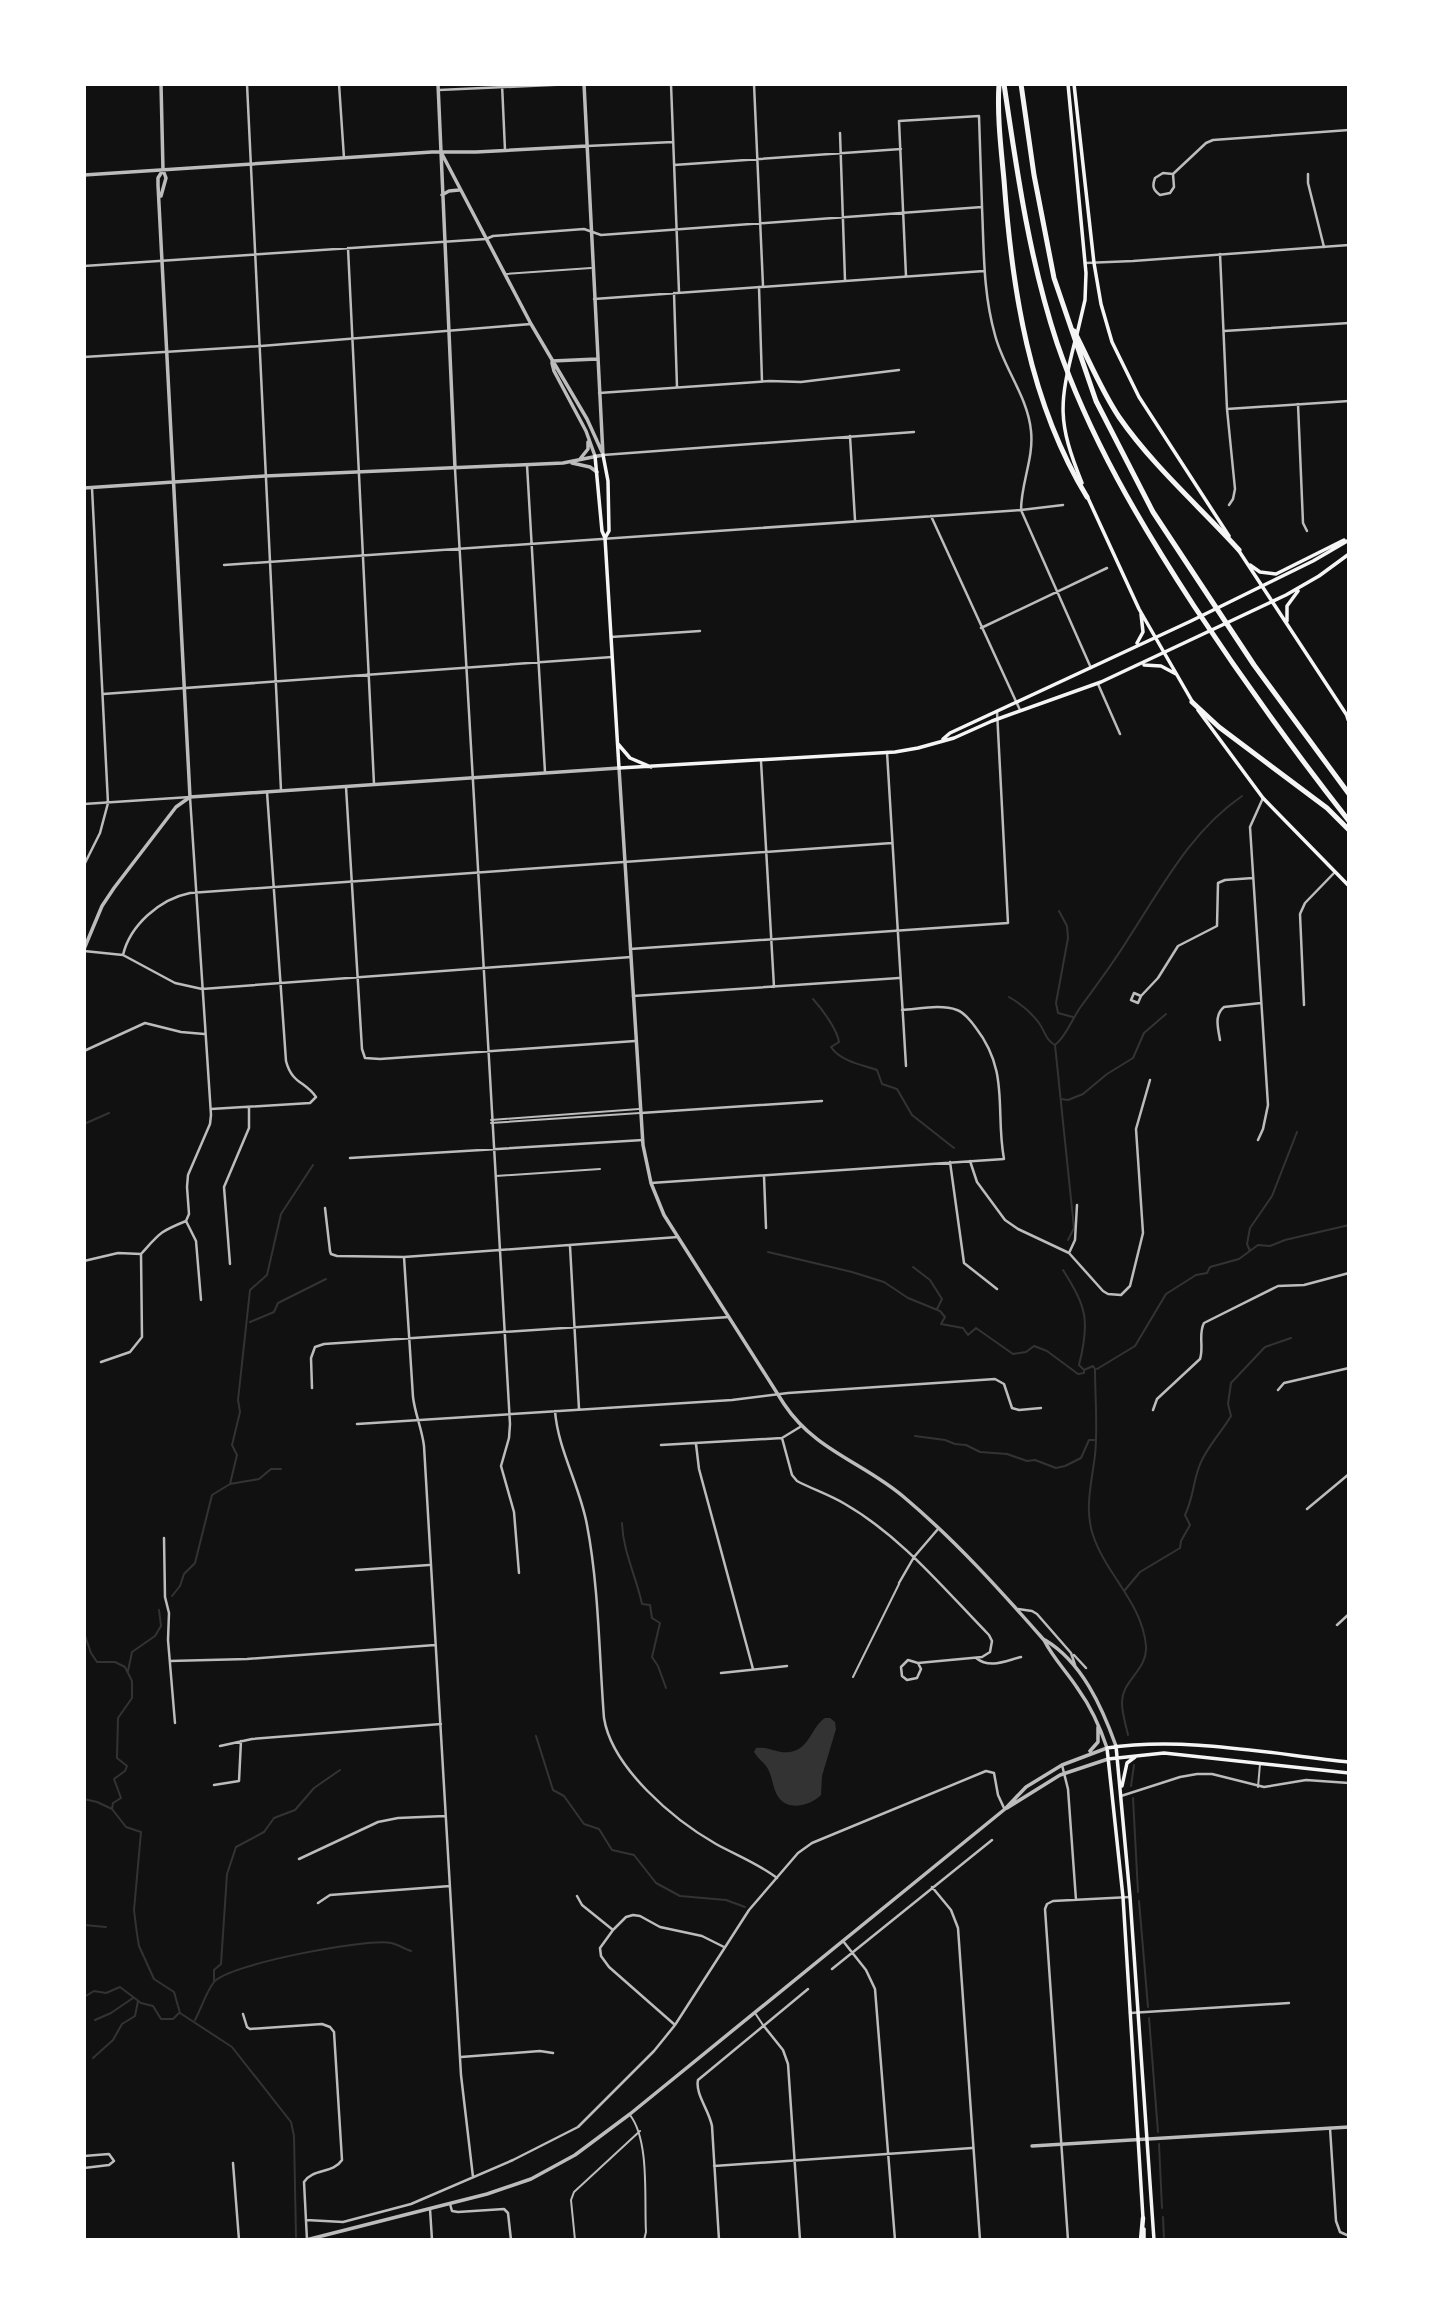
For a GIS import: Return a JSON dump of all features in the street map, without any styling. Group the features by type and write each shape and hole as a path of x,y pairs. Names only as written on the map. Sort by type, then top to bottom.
{"highway":[{"path":"1001,84 1032,259 1057,342 1078,397 1118,480 1172,571 1245,681 1349,821"},
{"path":"1001,84 1000,144 1008,241 1023,332 1045,406 1073,474 1087,497"},
{"path":"1021,84 1050,258 1085,372 1109,429 1153,512 1259,673 1349,794"},
{"path":"1065,313 1104,394 1137,441 1238,550"},
{"path":"1192,702 1227,733 1321,804 1349,830"},
{"path":"1143,2218 1143,2240"}],"main road":[{"path":"1068,84 1085,263 1085,300 1064,384 1062,413 1069,450 1087,497 1139,609 1157,636 1192,702 1264,798 1349,886"},
{"path":"1074,84 1094,263 1109,334 1127,378 1349,719"},
{"path":"603,455 608,481 609,531 606,538 619,768 761,761 918,748 954,738 998,719 1098,684 1304,585"},
{"path":"595,456 602,531 606,538"},
{"path":"1244,558 1256,570 1269,575 1276,574 1349,539"},
{"path":"942,740 950,733 1313,561 1349,539"},
{"path":"1287,623 1287,604 1293,594 1349,554"},
{"path":"1129,650 1139,642 1143,632 1139,609"},
{"path":"1138,666 1157,665 1177,674"},
{"path":"618,743 630,758 653,768"},
{"path":"1143,2218 1123,1897 1107,1748 1154,1743 1182,1744 1349,1762"},
{"path":"1116,1746 1130,1897 1154,2240"},
{"path":"1108,1759 1144,1753 1172,1753 1349,1773"},
{"path":"1121,1794 1127,1763 1144,1753"}],"street":[{"path":"101,1362 130,1352 142,1337 141,1254 159,1233 186,1221 189,1214 188,1175 210,1124 158,178 163,170 162,84"},
{"path":"247,84 281,791"},
{"path":"340,84 344,158"},
{"path":"438,84 455,468 510,1434 501,1466 514,1512 519,1573"},
{"path":"439,90 573,84"},
{"path":"584,84 603,455"},
{"path":"671,84 677,229 677,388"},
{"path":"754,84 760,223 762,382"},
{"path":"502,86 505,150"},
{"path":"906,276 899,121 979,116 984,271 995,336 1023,404 1031,432 1030,460 1021,510 1091,668"},
{"path":"1173,174 1213,139 1349,130"},
{"path":"840,133 845,281"},
{"path":"84,175 441,152 673,142"},
{"path":"674,165 901,149"},
{"path":"441,152 531,324 587,419 603,455"},
{"path":"1173,174 1174,187 1170,193 1160,195 1154,190 1152,184 1157,176 1173,174"},
{"path":"1308,174 1307,183 1324,247"},
{"path":"442,195 459,190"},
{"path":"84,266 486,239 493,236 574,229 584,229 601,235 982,207"},
{"path":"1085,263 1349,245"},
{"path":"348,248 374,784"},
{"path":"1220,254 1227,409 1235,489 1229,505"},
{"path":"505,274 593,267"},
{"path":"594,299 984,271"},
{"path":"1224,331 1349,323"},
{"path":"84,357 531,324"},
{"path":"552,361 597,359"},
{"path":"552,361 554,371 588,436 595,456"},
{"path":"599,393 762,382 801,382 899,370"},
{"path":"1227,409 1349,401"},
{"path":"1298,404 1303,523 1307,531"},
{"path":"84,488 359,471 570,463 603,455 914,432"},
{"path":"579,461 588,449 588,436"},
{"path":"850,436 855,522"},
{"path":"570,463 590,467 598,473"},
{"path":"527,465 545,772"},
{"path":"84,865 100,833 108,803 92,488"},
{"path":"224,565 855,522 1063,505"},
{"path":"931,516 1020,711"},
{"path":"981,628 1107,568"},
{"path":"611,637 700,631"},
{"path":"103,694 612,657"},
{"path":"1098,684 1120,734"},
{"path":"630,949 1008,923 997,711"},
{"path":"887,752 906,1066"},
{"path":"761,761 774,986"},
{"path":"84,804 619,768 640,1111 651,1183 664,1215 800,1427 821,1444 904,1497 980,1568 1044,1640 1092,1712 1107,1748 1062,1765 1026,1787 1005,1809 630,2114 575,2155 545,2172 487,2194 307,2240 304,2182 308,2176 335,2167 342,2160 335,2036 330,2027 322,2024 254,2029 247,2027 243,2014"},
{"path":"346,786 362,1049 365,1058 635,1041"},
{"path":"210,1109 310,1103 315,1099 315,1094 294,1079 288,1069 279,983 267,792"},
{"path":"190,797 176,807 114,888 102,906 84,950 123,955 175,983 202,989 631,957"},
{"path":"1258,1140 1268,1105 1251,827 1264,798"},
{"path":"123,955 133,932 146,917 169,900 197,892 892,843"},
{"path":"1304,1005 1299,926 1301,911 1305,903 1335,872"},
{"path":"1141,996 1158,978 1178,946 1217,926 1218,883 1224,880 1253,878"},
{"path":"633,996 900,978"},
{"path":"1220,1040 1217,1017 1220,1010 1224,1007 1261,1003"},
{"path":"651,1183 1004,1159 998,1077 989,1046 970,1019 956,1009 902,1010"},
{"path":"84,1051 145,1023 181,1032 204,1034"},
{"path":"970,1161 977,1182 1005,1220 1069,1253 1103,1291 1108,1294 1121,1294 1130,1286 1143,1233 1136,1129 1150,1080"},
{"path":"491,1121 822,1101"},
{"path":"230,1264 225,1188 248,1128 249,1107"},
{"path":"350,1158 643,1139"},
{"path":"950,1162 964,1263 997,1289"},
{"path":"495,1176 600,1169"},
{"path":"764,1176 766,1228"},
{"path":"1069,1253 1075,1240 1077,1205"},
{"path":"325,1208 331,1254 337,1256 404,1257 678,1237"},
{"path":"186,1221 196,1241 201,1300"},
{"path":"570,1245 579,1409"},
{"path":"84,1261 118,1253 141,1254"},
{"path":"404,1257 413,1397 423,1439 461,2057 473,2176"},
{"path":"1153,1410 1157,1399 1200,1359 1204,1323 1278,1286 1304,1285 1349,1273"},
{"path":"312,1388 311,1359 315,1347 324,1344 729,1317"},
{"path":"1278,1390 1284,1383 1349,1368"},
{"path":"357,1424 995,1379 1004,1384 1012,1408 1041,1408"},
{"path":"555,1411 559,1437 588,1526 604,1718 609,1737 635,1776 672,1814 713,1842 777,1878"},
{"path":"661,1445 782,1438 800,1427"},
{"path":"782,1438 792,1475 797,1481 845,1504 914,1557 989,1634 992,1641 990,1651 976,1658 918,1663 912,1660 903,1664 901,1670 905,1678 914,1680 919,1676 921,1670 918,1663"},
{"path":"696,1444 699,1469 753,1670"},
{"path":"1307,1509 1349,1474"},
{"path":"853,1677 899,1583 914,1557 938,1529"},
{"path":"164,1538 175,1723"},
{"path":"356,1570 431,1565"},
{"path":"1017,1609 1037,1614 1086,1668"},
{"path":"1337,1625 1349,1614"},
{"path":"1044,1640 1056,1647 1075,1668 1099,1703 1116,1746"},
{"path":"170,1661 247,1659 435,1645"},
{"path":"1071,1653 1075,1668"},
{"path":"976,1658 990,1665 1021,1657"},
{"path":"721,1673 787,1666"},
{"path":"1087,1754 1099,1737 1092,1712"},
{"path":"220,1746 241,1741 441,1724"},
{"path":"214,1785 239,1781 241,1741"},
{"path":"1005,1809 1018,1804 1066,1773 1108,1759"},
{"path":"1258,1787 1261,1763"},
{"path":"1062,1765 1066,1773 1076,1900"},
{"path":"306,2220 335,2223 350,2221 411,2204 545,2145 578,2127 644,2061 675,2025 749,1910 798,1853 812,1843 986,1771 994,1773 998,1795 1005,1809"},
{"path":"1121,1794 1189,1775 1212,1774 1258,1787 1307,1780 1349,1783"},
{"path":"299,1859 378,1822 398,1818 446,1816"},
{"path":"831,1969 992,1840"},
{"path":"318,1903 330,1895 450,1886"},
{"path":"932,1888 951,1910 958,1928 980,2240"},
{"path":"578,1896 582,1905 613,1930"},
{"path":"1068,2240 1046,1904 1053,1901 1130,1897"},
{"path":"675,2025 609,1967 600,1952 613,1930 626,1917 635,1915 660,1927 702,1936 725,1947"},
{"path":"843,1941 871,1977 875,1989 895,2240"},
{"path":"719,2240 710,2113 698,2094 697,2084 705,2073 808,1989"},
{"path":"1130,2013 1289,2003"},
{"path":"754,2012 783,2050 788,2064 800,2240"},
{"path":"461,2057 541,2051 553,2053"},
{"path":"630,2114 640,2131 645,2238"},
{"path":"1032,2146 1349,2127"},
{"path":"1330,2128 1336,2221 1340,2232 1349,2236"},
{"path":"575,2240 572,2196 640,2131"},
{"path":"714,2166 972,2148"},
{"path":"84,2156 109,2154 114,2161 110,2165 84,2168"},
{"path":"233,2163 239,2240"},
{"path":"450,2204 452,2211 458,2212 504,2209 509,2218 511,2240"},
{"path":"430,2209 432,2240"}],"shaded area":[{"path":"825,1718 835,1722 836,1729 822,1776 821,1795 802,1805 785,1803 776,1793 768,1769 754,1752 756,1748 786,1752 797,1750"}],"waterway":[{"path":"1068,1240 1074,1228 1055,1045 1063,1037 1078,1010 1117,956 1178,861 1207,826 1242,796"},
{"path":"1059,911 1067,926 1068,938 1056,1003 1058,1013 1073,1017"},
{"path":"1009,997 1033,1015 1047,1038 1055,1045"},
{"path":"813,999 835,1031 839,1042 831,1047 835,1052 852,1062 877,1070 882,1084 897,1089 912,1115 954,1148"},
{"path":"1061,1099 1068,1100 1083,1094 1107,1074 1133,1058 1144,1033 1166,1014"},
{"path":"84,1124 109,1113"},
{"path":"1250,1251 1247,1244 1250,1228 1272,1196 1297,1132"},
{"path":"172,1596 180,1586 184,1574 195,1563 212,1495 230,1484 237,1455 232,1445 240,1412 238,1400 250,1290 267,1275 281,1214 313,1165"},
{"path":"1097,1369 1135,1346 1166,1294 1196,1275 1207,1273 1210,1267 1239,1259 1258,1245 1270,1246 1349,1225"},
{"path":"768,1252 884,1282 908,1298 940,1311 945,1317 941,1324 963,1328 968,1335 976,1328 1013,1354 1026,1352 1034,1346 1047,1351 1078,1374 1084,1373 1084,1370"},
{"path":"913,1267 930,1280 942,1299 937,1309"},
{"path":"1063,1270 1082,1305 1084,1315 1085,1337 1079,1365 1084,1370 1093,1366 1095,1369 1096,1434 1090,1525 1106,1563 1138,1616 1146,1646 1143,1662 1123,1695 1128,1735"},
{"path":"250,1322 274,1312 278,1303 326,1279"},
{"path":"1125,1590 1140,1572 1180,1548 1190,1525 1185,1515 1199,1467 1209,1447 1231,1416 1228,1404 1231,1383 1265,1347 1291,1338"},
{"path":"915,1436 966,1445 980,1452 1007,1454 1027,1461 1035,1460 1056,1468 1081,1458 1089,1440 1094,1440"},
{"path":"230,1484 259,1479 271,1469 281,1469"},
{"path":"622,1523 625,1544 642,1604 650,1605 652,1618 660,1623 652,1657 666,1688"},
{"path":"128,1671 132,1652 155,1636 161,1626 159,1610"},
{"path":"84,1633 97,1662 115,1662 125,1667 132,1681 132,1698 118,1718 117,1758 127,1766 125,1771 114,1779 121,1798 113,1803 112,1809 126,1827 141,1832 134,1910 139,1946 154,1979 174,1992 180,2013 232,2047 291,2122 294,2136 296,2237"},
{"path":"536,1736 553,1790 564,1796 584,1824 599,1829 612,1850 634,1855 656,1883 680,1896 726,1900 745,1907"},
{"path":"1131,1786 1134,1765"},
{"path":"214,1981 214,1970 221,1964 227,1874 236,1847 264,1832 274,1818 295,1810 314,1788 340,1770"},
{"path":"1133,1798 1138,1892"},
{"path":"84,1799 112,1809"},
{"path":"1139,1901 1148,2007"},
{"path":"84,1925 106,1927"},
{"path":"195,2020 214,1982 225,1975 270,1960 355,1944 391,1943 411,1951"},
{"path":"84,1997 94,1991 106,1993 120,1987 141,2003 153,2006 161,2019 173,2019 179,2013"},
{"path":"95,2020 133,1998"},
{"path":"93,2058 113,2040 122,2024 135,2016 138,2001"},
{"path":"1149,2018 1158,2132"},
{"path":"1159,2144 1162,2208"},
{"path":"1163,2217 1164,2240"}]}
